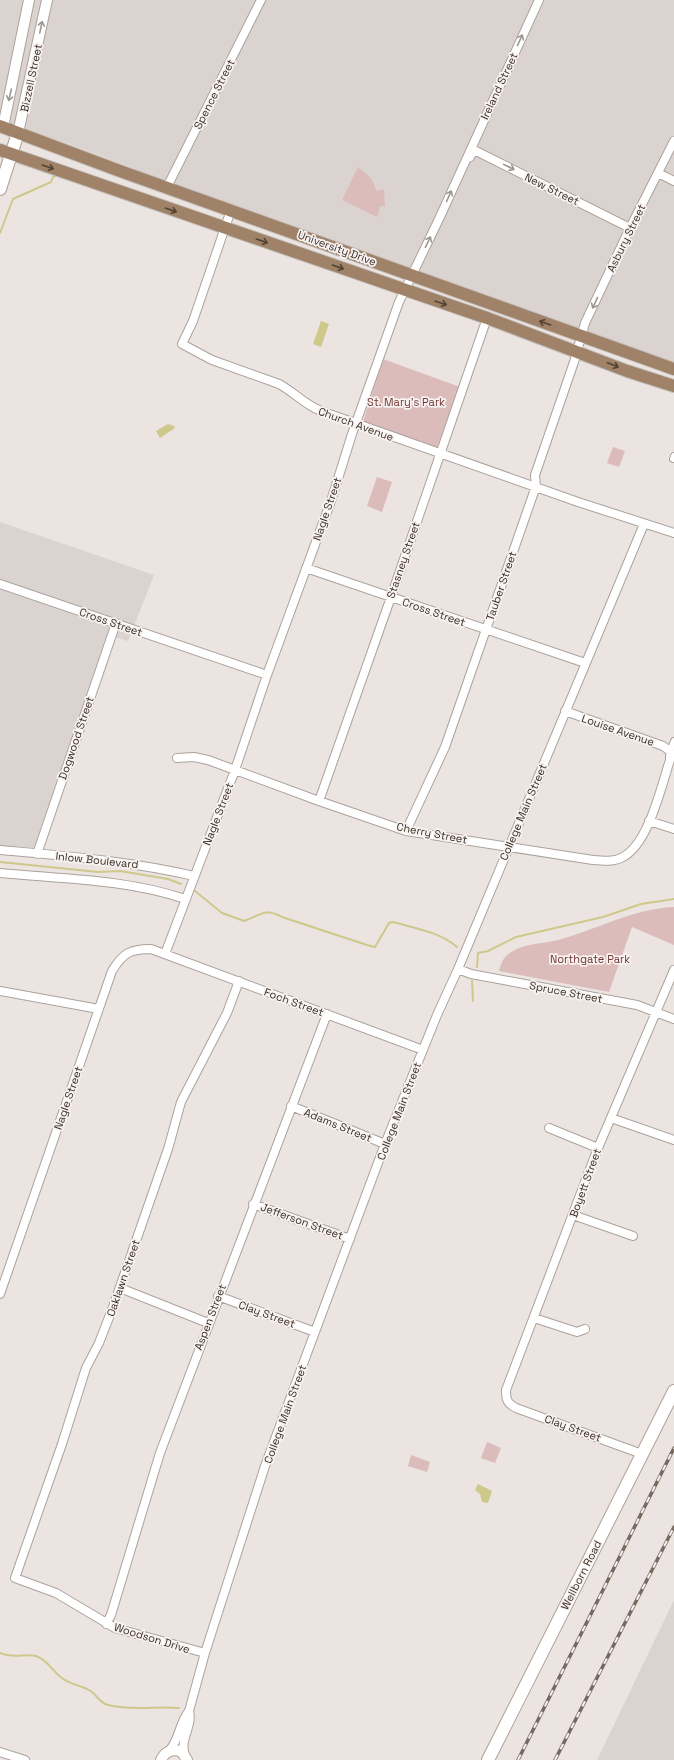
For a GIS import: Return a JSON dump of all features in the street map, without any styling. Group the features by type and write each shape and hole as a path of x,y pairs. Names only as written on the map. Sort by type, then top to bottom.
{"main road":[{"name":"University Drive","path":"1,129 18,133 674,369"},
{"name":"Bizzell Street","path":"0,189 6,152 18,133"},
{"name":"University Drive","path":"6,152 225,229 487,318 627,371 674,386"},
{"name":"Wellborn Road","path":"488,1760 674,1391"}],"street":[{"name":"Bizzell Street","path":"1,129 29,0"},
{"name":"Bizzell Street","path":"18,133 47,0"},
{"name":"Spence Street","path":"167,187 261,0"},
{"name":"Ireland Street","path":"404,290 460,173 539,0"},
{"name":"Asbury Street","path":"581,336 585,323 630,228 674,141"},
{"name":"Ireland Street","path":"460,173 474,150"},
{"name":"New Street","path":"474,150 630,228"},
{"path":"658,173 674,181"},
{"name":"Church Avenue","path":"231,210 192,321 182,344 212,360 279,384 289,389 313,408 644,524 674,533"},
{"name":"Nagle Street","path":"0,1294 112,971 126,954 138,949 151,949 165,954 235,770 267,675 331,501 356,424 404,290"},
{"name":"Stasney Street","path":"319,801 487,318"},
{"name":"Tauber Street","path":"406,831 445,746 536,486 535,475 581,336"},
{"name":"College Main Street","path":"162,1757 176,1742 185,1716 189,1711 205,1653 265,1466 385,1144 644,524"},
{"name":"Cross Street","path":"306,568 585,663"},
{"name":"Cross Street","path":"0,584 267,675"},
{"name":"Dogwood Street","path":"37,854 116,623"},
{"name":"Louise Avenue","path":"565,711 663,746 670,751"},
{"path":"670,751 674,741"},
{"name":"Cherry Street","path":"177,758 208,760 406,831 593,860 614,861 623,857 635,848 649,820 670,760 670,751"},
{"path":"649,820 674,829"},
{"name":"Inlow Boulevard","path":"0,850 142,865 194,876"},
{"name":"Inlow Boulevard","path":"0,873 129,885 162,891 185,899"},
{"name":"Foch Street","path":"165,954 423,1050"},
{"name":"Spruce Street","path":"458,969 471,974 637,1005 674,1019"},
{"name":"Boyett Street","path":"506,1400 506,1390 598,1148 674,970"},
{"name":"Oaklawn Street","path":"15,1578 62,1444 86,1368 99,1343 120,1288 168,1149 182,1102 227,1013 239,982"},
{"path":"0,991 99,1009"},
{"name":"Aspen Street","path":"106,1624 111,1615 160,1454 218,1296 327,1014"},
{"name":"Adams Street","path":"291,1106 385,1144"},
{"path":"611,1118 674,1140"},
{"path":"549,1128 598,1148"},
{"name":"Jefferson Street","path":"254,1204 350,1239"},
{"path":"573,1215 633,1236"},
{"path":"120,1288 208,1323"},
{"name":"Clay Street","path":"218,1296 315,1332"},
{"path":"534,1318 577,1332 585,1329"},
{"name":"Clay Street","path":"506,1400 509,1404 516,1408 642,1454"},
{"name":"Woodson Drive","path":"15,1578 56,1593 115,1628 205,1653"},
{"name":"College Main Street","path":"187,1759 183,1746 191,1717 189,1711"},
{"path":"162,1757 178,1750 187,1759"},
{"path":"0,1752 25,1760"}],"shaded area":[{"path":"0,0 674,0 674,365 192,191 78,147 0,120"},
{"path":"321,321 329,324 321,347 313,344"},
{"path":"168,424 174,426 175,428 160,438 156,431"},
{"path":"0,522 154,575 128,641 107,635 33,850 0,847"},
{"path":"478,1484 492,1491 488,1503 482,1502 480,1494 475,1490"},
{"path":"674,1600 674,1760 597,1760"}],"green space":[{"path":"358,167 371,178 377,191 384,189 385,206 380,206 377,217 342,200"},
{"name":"St. Mary's Park","path":"383,359 460,387 437,447 363,422"},
{"path":"613,447 625,451 619,467 607,463"},
{"path":"377,477 392,482 382,512 367,506"},
{"name":"Northgate Park","path":"674,907 674,945 632,927 609,992 499,971 504,959 520,948 569,937 642,912"},
{"path":"487,1442 501,1448 495,1463 481,1458"},
{"path":"411,1455 430,1462 427,1472 408,1466"}],"waterway":[{"path":"0,233 13,199 51,182 53,177 57,175"},
{"path":"0,862 98,872 120,871 168,879 181,884"},
{"path":"195,891 222,913 244,921 262,913 271,913 375,947 389,923 393,922 435,934 457,947"},
{"path":"477,967 478,953 488,951 516,937 603,917 641,904 674,899"},
{"path":"472,981 473,1001"},
{"path":"0,1653 10,1656 36,1656 47,1663 65,1680 85,1688 108,1705 126,1708 179,1708"}],"railway":[{"path":"518,1760 674,1448"},
{"path":"555,1760 674,1527"}]}
